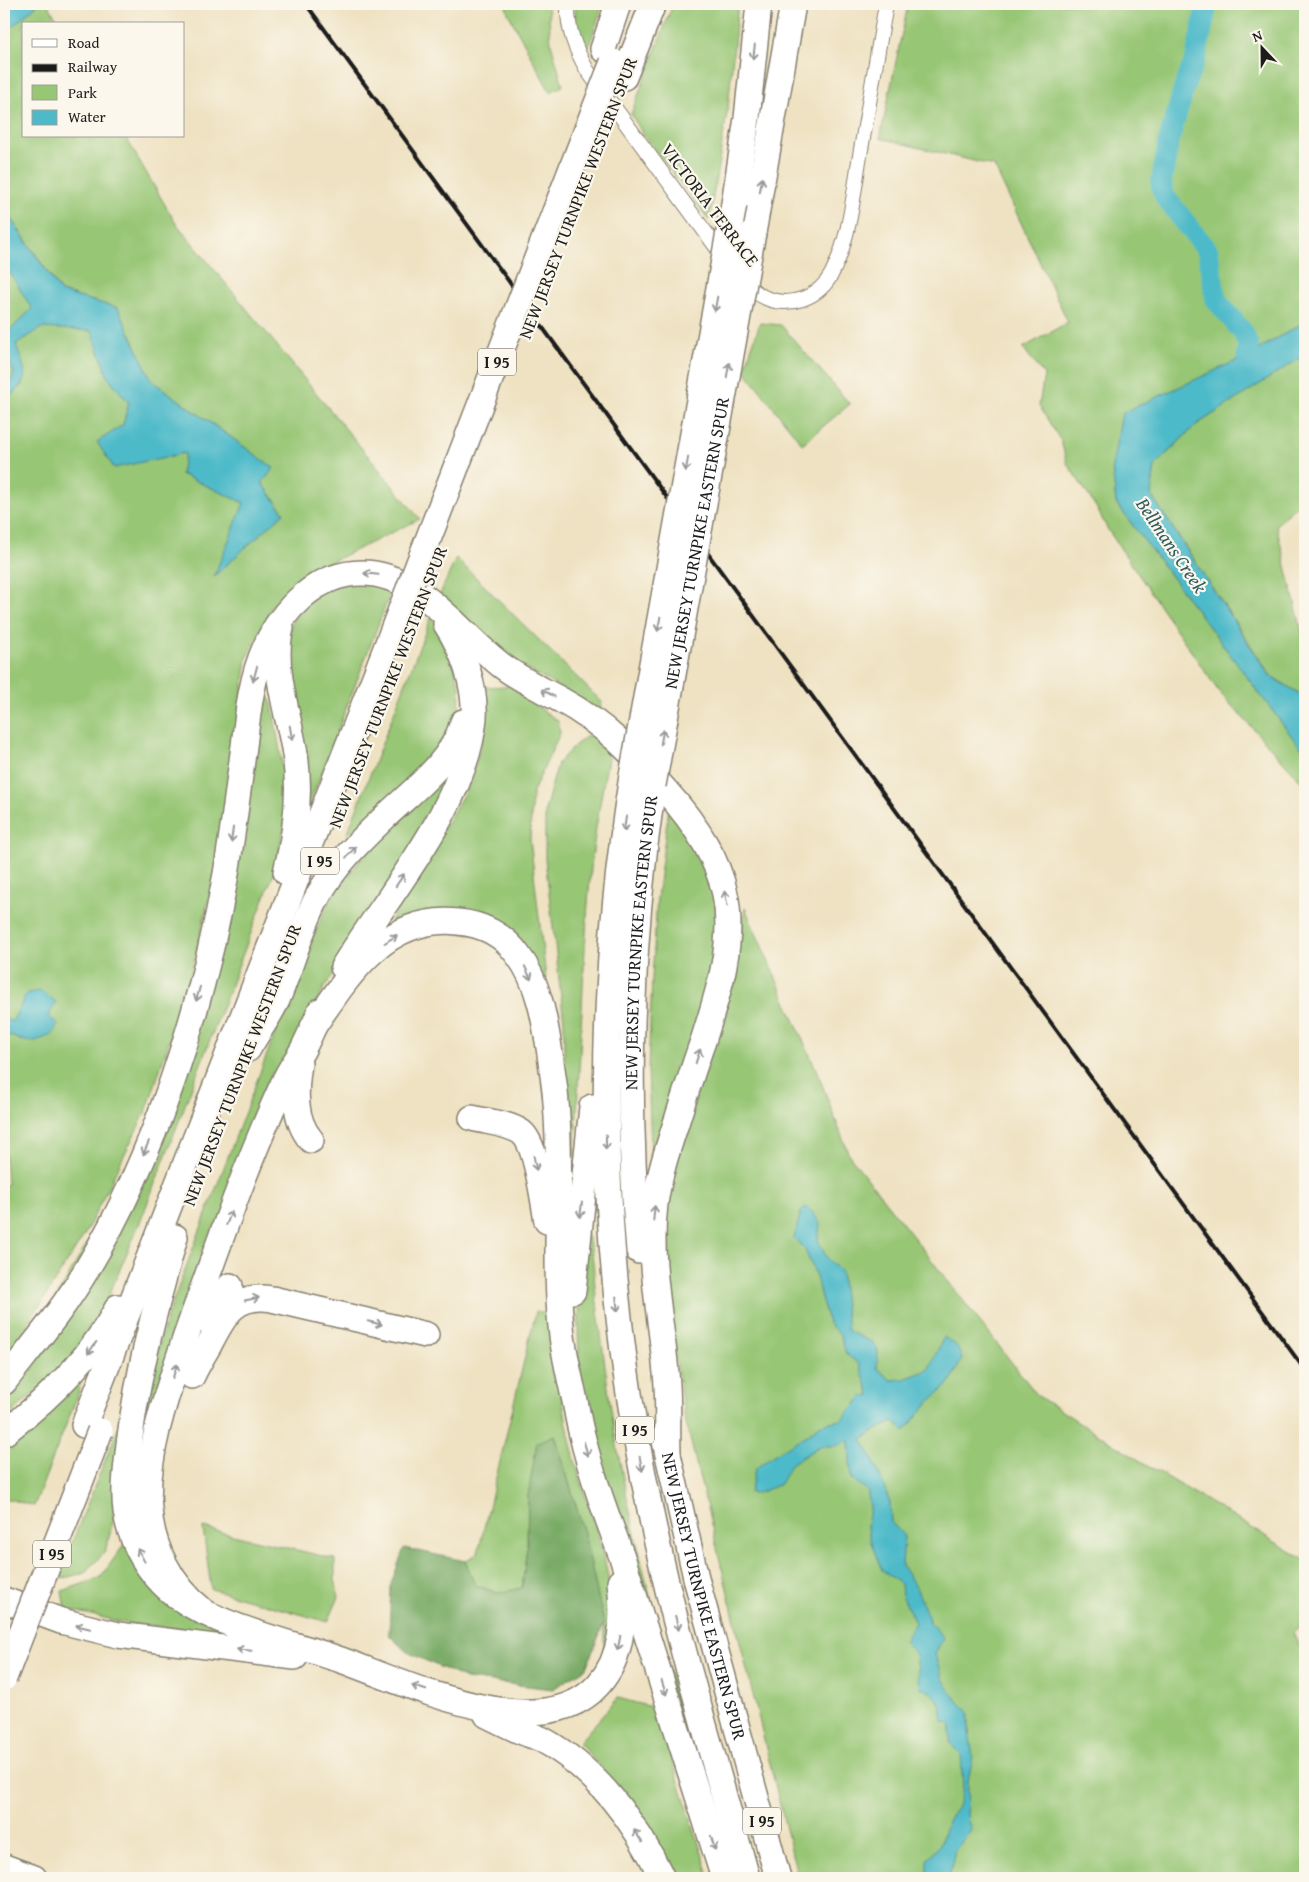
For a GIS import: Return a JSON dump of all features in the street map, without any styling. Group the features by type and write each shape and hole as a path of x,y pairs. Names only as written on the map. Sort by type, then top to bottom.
{"highway":[{"path":"614,63 618,4"},
{"name":"NEW JERSEY TURNPIKE WESTERN SPUR","path":"4,1678 179,1181 256,986 387,667 636,4"},
{"name":"NEW JERSEY TURNPIKE WESTERN SPUR","path":"4,1633 175,1237 248,1049 551,223 562,169 614,63 653,4"},
{"name":"NEW JERSEY TURNPIKE EASTERN SPUR","path":"759,4 747,118 643,780 645,843 634,959 630,1038 635,1207 642,1286 654,1374 668,1453 702,1599 778,1878"},
{"path":"786,45 787,4"},
{"name":"NEW JERSEY TURNPIKE EASTERN SPUR","path":"747,1878 660,1555 627,1383 613,1263 607,1170 607,1048 616,892 643,780 753,233 793,4"},
{"path":"4,1382 53,1320 88,1268 122,1204 156,1125 188,1030 217,916 230,846 249,702 254,678 267,642 285,616 309,590 329,579 349,574 369,573 390,578 430,602 507,669 590,717 624,745 687,816 709,850 723,886 728,920 727,944 722,975 664,1161 654,1212 653,1270 667,1376 668,1453"},
{"path":"311,1140 302,1126 297,1105 298,1074 308,1038 333,984 431,833 456,784 468,748 474,717 470,682 457,643 430,602"},
{"path":"256,986 269,922 289,860 297,813 298,785 295,755 280,675 278,653 280,634 285,616"},
{"path":"248,1049 276,1002 312,910 331,876 379,823 441,763 452,747 464,719 470,682"},
{"path":"202,1610 189,1599 175,1580 157,1549 149,1510 151,1469 165,1400 206,1280 291,1068 340,987 359,964 390,938 410,929 438,922 466,922 486,928 512,947 526,968 538,995 550,1056 556,1103 559,1292"},
{"path":"575,1402 572,1333 574,1279 590,1131 593,1079 610,970"},
{"path":"175,1237 149,1332 138,1382 127,1463 125,1498 129,1527 145,1563 158,1579 172,1592 202,1610 234,1624 460,1702 506,1711 530,1713 543,1712 576,1703 593,1690 606,1675 616,1655 623,1606 620,1579 604,1509 582,1436 565,1359 559,1292 550,1236 530,1143 516,1130 472,1118"},
{"path":"4,1433 56,1390 78,1366 103,1332 121,1301 145,1242 179,1181"},
{"path":"192,1376 218,1303 230,1286"},
{"path":"151,1469 192,1376 222,1318 236,1305 253,1298 272,1299 426,1336"},
{"path":"604,1509 622,1556 724,1878"},
{"path":"4,1600 61,1621 118,1635 277,1654 378,1675"},
{"path":"460,1702 518,1730 542,1739 584,1770 608,1794 629,1822 648,1851 662,1878"},
{"path":"4,1867 34,1878"},
{"path":"4,1874 12,1878"}],"street":[{"name":"VICTORIA TERRACE","path":"568,4 571,35 578,54 587,70 703,231 738,276 751,289 764,298 790,302 804,300 818,291 830,276 844,240 886,4"}],"green space":[{"path":"38,4 48,4 59,22 22,22 22,138 126,138 175,222 420,519 333,561 273,605 247,658 221,849 189,981 147,1109 85,1234 4,1359 4,1186 7,1184 4,1144 4,1033 22,1041 20,1010 12,1022 4,1018 4,402 22,385 16,345 41,328 92,330 108,377 129,403 123,425 186,453 181,474 245,503 215,575 284,513 262,482 274,468 152,381 118,308 61,292 7,212 4,211 4,34"},
{"path":"505,4 548,4 551,43 563,86 550,92"},
{"path":"576,4 603,4 588,49 574,25"},
{"path":"673,4 738,4 728,108 709,220 644,136 631,114"},
{"path":"908,4 1305,4 1305,322 1247,356 1112,466 1116,503 1296,742 1305,751 1305,785 1219,692 1108,530 1096,507 1067,463 1061,441 1039,406 1044,375 1023,348 1068,322 994,166 880,138"},
{"path":"4,263 33,309 4,336"},
{"path":"760,323 781,325 850,404 802,444 744,370"},
{"path":"4,348 14,373 4,397"},
{"path":"1305,355 1305,498 1276,525 1305,644 1305,697 1271,676 1151,495 1155,465 1196,425"},
{"path":"456,558 602,702 600,710 511,660 440,594"},
{"path":"352,579 393,586 300,829 284,672 292,621 311,597"},
{"path":"431,617 445,635 460,687 459,717 448,742 383,810 347,834"},
{"path":"260,678 272,704 283,769 285,824 275,870 141,1220 109,1295 70,1360 4,1420 4,1389 173,1093"},
{"path":"509,686 558,721 560,733 532,794 530,839 550,1013 508,937 387,927 471,781 485,729 485,687"},
{"path":"591,733 611,742 596,827 590,878 574,1155 564,1144 564,1022 545,859 545,810 558,763 574,746"},
{"path":"444,778 449,782 386,895 324,988 271,1095 138,1459 150,1376 167,1317 299,970 329,901 376,839"},
{"path":"669,806 690,830 721,914 717,968 652,1176 648,1069 652,979 657,898"},
{"path":"745,908 818,1074 849,1155 1038,1396 1134,1457 1305,1560 1305,1623 1293,1633 1305,1658 1305,1878 798,1878 684,1414 674,1347 664,1240 669,1186 734,970"},
{"path":"585,1232 591,1246 609,1396 627,1496 644,1574 694,1767 580,1391 578,1327"},
{"path":"536,1311 551,1314 567,1425 575,1461 606,1564 611,1606 609,1635 604,1654 604,1623 584,1533 555,1435 537,1443 528,1496 527,1547 522,1588 498,1593 475,1585 465,1561 478,1553"},
{"path":"79,1375 79,1392 34,1506 4,1498 4,1442"},
{"path":"131,1396 119,1500 105,1552 85,1573 60,1579 64,1562"},
{"path":"555,1435 584,1533 604,1623 586,1668 553,1689 466,1679 407,1652 389,1635 391,1584 404,1548 465,1561 475,1585 498,1593 522,1588 527,1547 528,1496 537,1442"},
{"path":"203,1528 335,1559 335,1580 339,1597 328,1622 211,1589"},
{"path":"126,1542 142,1571 174,1609 237,1634 126,1623 65,1609 62,1591 100,1578"},
{"path":"618,1698 655,1708 710,1878 676,1878 632,1805 579,1742"}],"water":[{"path":"4,4 38,4 4,34"},
{"path":"4,211 61,292 118,308 152,381 274,468 262,483 284,513 214,576 244,503 181,474 185,453 114,468 97,442 123,425 129,403 108,377 92,331 41,328 16,344 25,376 19,387 4,402 4,397 14,373 4,348 4,336 32,309 4,263"},
{"name":"Bellmans Creek","path":"1305,322 1305,355 1196,425 1155,465 1151,495 1270,676 1305,697 1305,751 1296,742 1116,503 1112,466 1122,413 1247,356"},
{"path":"41,991 56,1002 48,1016 58,1024 53,1034 39,1040 24,1041 4,1033 4,1018 12,1022 27,993"},
{"path":"806,1207 820,1223 818,1241 827,1258 841,1272 848,1331 872,1342 878,1351 877,1368 891,1380 904,1379 928,1370 944,1337 957,1346 962,1359 950,1383 929,1402 905,1431 893,1422 862,1439 876,1466 890,1503 891,1522 904,1536 902,1566 916,1587 930,1622 943,1638 935,1654 940,1672 951,1693 969,1712 969,1731 973,1756 968,1781 967,1817 971,1831 955,1850 949,1878 927,1878 927,1860 939,1846 949,1819 958,1807 963,1789 961,1755 950,1742 951,1723 943,1722 938,1700 932,1693 920,1687 916,1654 904,1641 915,1623 902,1595 901,1584 882,1570 872,1546 867,1527 870,1507 867,1490 851,1479 849,1440 835,1446 820,1446 791,1464 780,1484 759,1493 750,1493 755,1469 821,1424 841,1420 863,1396 870,1395 859,1364 846,1354 840,1335 829,1324 816,1276 805,1250 794,1238 801,1212"}],"waterway":[{"path":"1207,4 1196,57 1185,85 1169,140 1161,184 1165,197 1208,251 1216,300 1243,332 1248,345 1247,356"}],"railway":[{"path":"306,4 1305,1370"}]}
